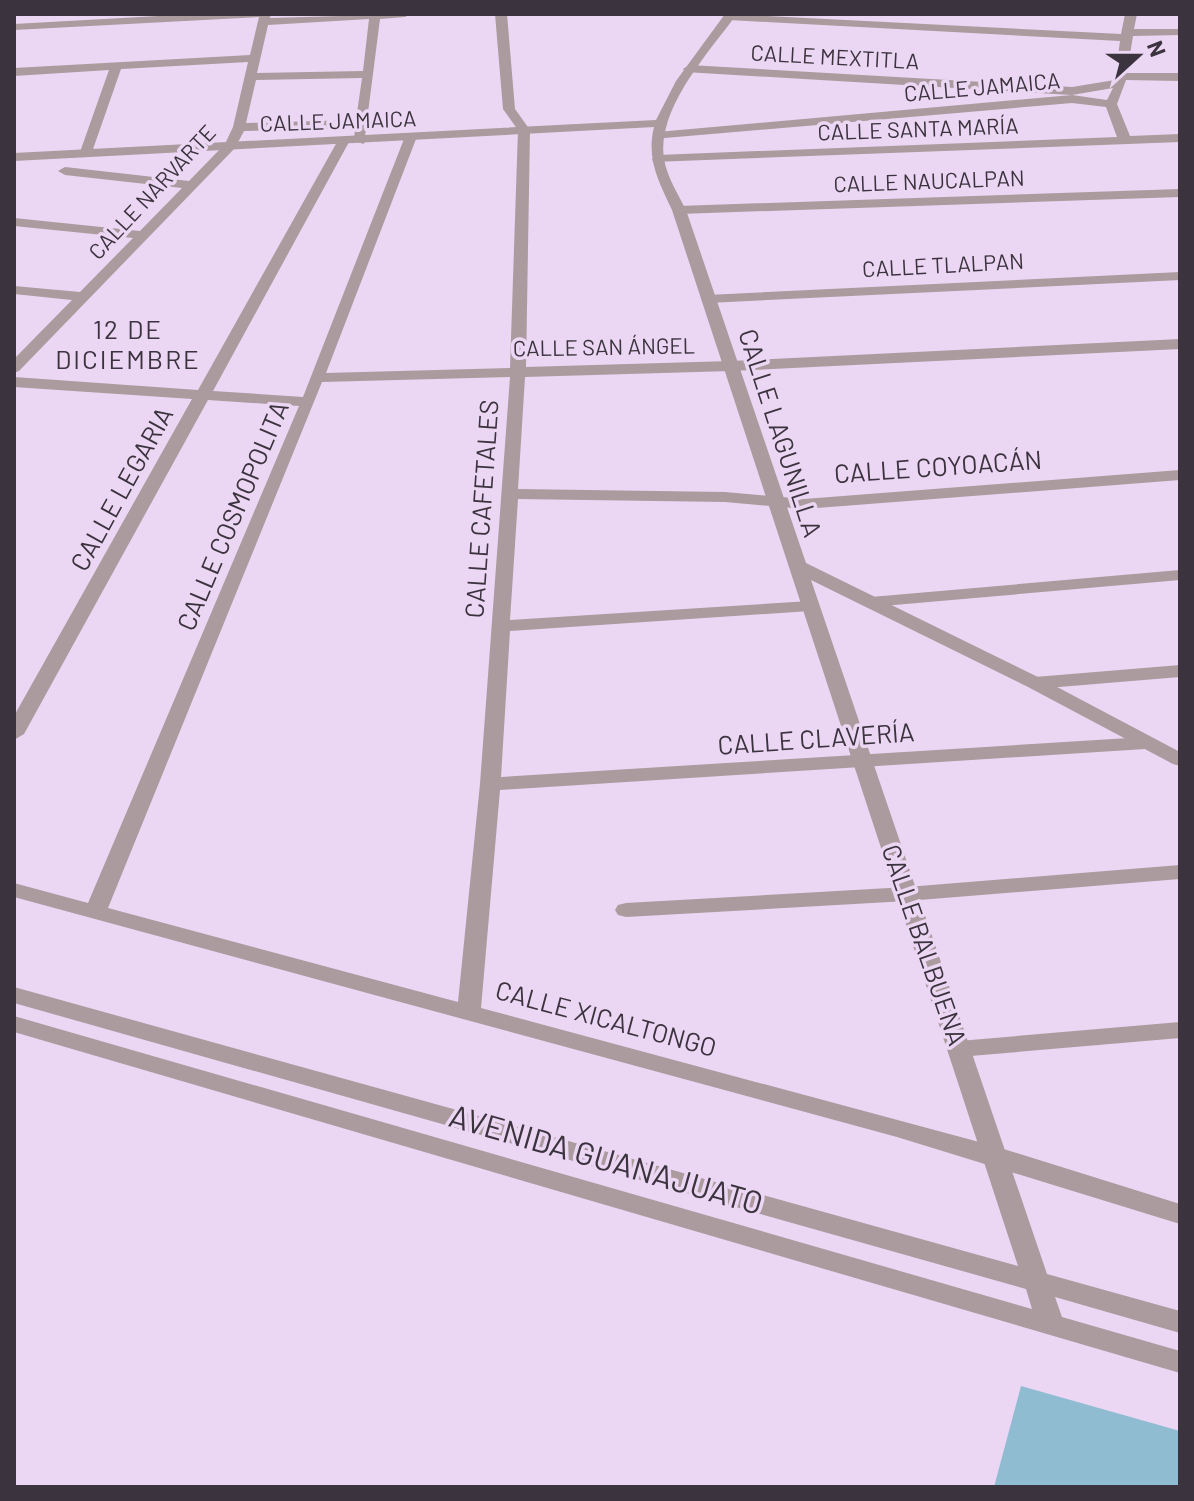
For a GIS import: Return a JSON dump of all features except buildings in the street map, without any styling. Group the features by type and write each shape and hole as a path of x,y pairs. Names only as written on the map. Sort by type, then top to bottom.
{"street":[{"path":"14,27 405,14"},
{"name":"CALLE CAFETALES","path":"469,1011 490,784 518,371 524,130 509,109 501,14"},
{"path":"1125,140 1117,90 1131,14"},
{"name":"CALLE LEGARIA","path":"14,734 206,393 363,124 375,16"},
{"path":"730,16 1126,35 1180,32"},
{"name":"CALLE LAGUNILLA","path":"730,16 689,69 660,129 658,159 679,210 797,566 1035,683 1180,760"},
{"name":"CALLE NARVARTE","path":"14,368 231,145 239,127 262,17"},
{"path":"14,72 255,58"},
{"path":"86,152 116,66"},
{"name":"CALLE MEXTITLA","path":"689,69 1072,95 1117,90"},
{"path":"250,77 367,74"},
{"name":"CALLE JAMAICA","path":"14,157 410,139 524,130 660,129 1072,95 1117,90 1180,77"},
{"path":"239,127 363,124"},
{"name":"CALLE SANTA MARÍA","path":"658,159 1180,138"},
{"name":"CALLE COSMOPOLITA","path":"96,911 309,402 410,139"},
{"path":"65,171 191,185"},
{"name":"CALLE NAUCALPAN","path":"679,210 1180,193"},
{"path":"14,222 143,235"},
{"name":"CALLE TLALPAN","path":"708,299 1180,276"},
{"path":"14,290 84,297"},
{"name":"CALLE SAN ÁNGEL","path":"316,378 731,366 1180,344"},
{"path":"14,382 309,402"},
{"name":"CALLE COYOACÁN","path":"508,494 725,497 804,504 1180,475"},
{"name":"CALLE BALBUENA","path":"797,566 1051,1325"},
{"path":"871,602 1180,575"},
{"path":"501,626 810,606"},
{"path":"1035,683 1180,671"},
{"name":"CALLE CLAVERÍA","path":"490,784 1145,743"},
{"path":"626,910 907,894 1180,872"},
{"name":"CALLE XICALTONGO","path":"14,890 994,1155 1180,1214"},
{"name":"AVENIDA GUANAJUATO","path":"14,995 1180,1322"},
{"name":"AVENIDA GUANAJUATO","path":"14,1024 1180,1362"},
{"path":"959,1049 1180,1030"}],"water":[{"path":"1021,1386 1180,1431 1180,1487 994,1487"}],"district":[{"name":"12 DE DICIEMBRE","path":"128,345"}]}
